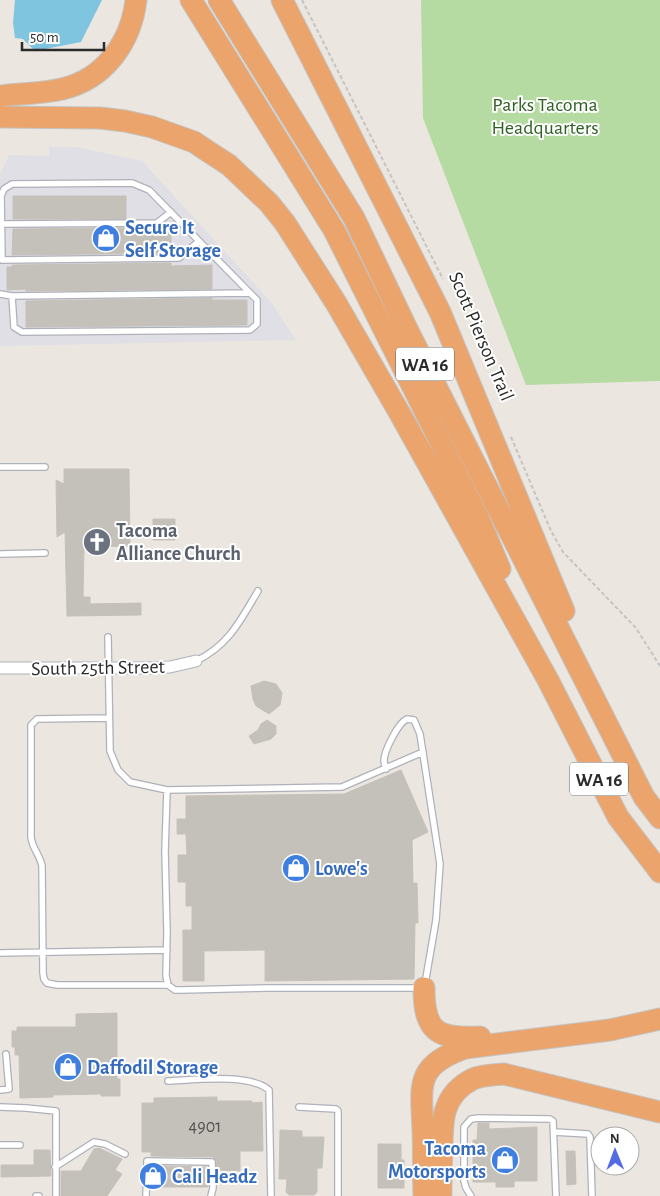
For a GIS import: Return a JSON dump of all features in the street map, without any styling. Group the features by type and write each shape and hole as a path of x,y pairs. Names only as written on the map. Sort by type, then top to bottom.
{"highway":[{"path":"0,96 50,91 73,86 101,68 124,42 131,23 136,0"},
{"name":"WA 16","path":"191,0 334,230 478,517 548,680 618,817 660,872"},
{"name":"WA 16","path":"220,0 354,218 407,329 644,798 660,818"},
{"path":"282,0 440,312 547,566 614,737"},
{"path":"0,89 29,93"},
{"path":"0,117 111,119 152,126 194,142 229,165 270,203 285,223 336,304 399,412 548,680"},
{"path":"0,131 25,124 68,117"},
{"path":"424,988 426,1016 436,1030 443,1035 453,1037 488,1037 513,1041"},
{"path":"424,1196 422,1086 428,1072 437,1061 448,1054 464,1048 610,1030 660,1019"},
{"path":"441,1196 442,1122 445,1110 453,1096 474,1079 487,1075 504,1074 660,1112"}],"street":[{"name":"South 25th Street","path":"0,668 170,667 196,661"}],"lane":[{"path":"12,296 14,326 22,332 240,331 250,330 258,324 257,300 149,190 132,183 12,184 4,189 1,196 2,260 179,258 199,241"},
{"path":"2,224 158,223 171,212"},
{"path":"0,294 12,296 250,293"},
{"path":"0,467 45,467"},
{"path":"0,554 45,553"},
{"path":"196,661 211,654 231,634 258,591"},
{"path":"108,637 110,751 118,770 130,782 166,790 342,787 423,752"},
{"path":"108,718 40,719 33,721 31,725 31,837 42,866 44,978 45,982 51,985 168,985 175,990 424,988 436,920 440,864 423,752 417,723 413,720 405,720 401,723 387,748 384,761 386,769"},
{"path":"166,790 166,976 168,985"},
{"path":"0,953 167,950"},
{"path":"0,1090 9,1089 6,1054"},
{"path":"168,1081 246,1080 263,1085 269,1090 271,1196"},
{"path":"0,1107 56,1111 56,1196"},
{"path":"299,1107 336,1108 338,1111 338,1196"},
{"path":"471,1196 464,1181 464,1127 470,1119 550,1118 553,1121 554,1132 557,1196"},
{"path":"554,1132 588,1134 590,1137 592,1196"},
{"path":"55,1167 94,1142 105,1144 125,1154"},
{"path":"0,1145 20,1145"},
{"path":"146,1196 147,1161 212,1162 213,1188 211,1196"}],"path":[{"name":"Scott Pierson Trail","path":"302,0 444,283"},
{"path":"509,433 551,531 563,552 636,628 660,666"}],"shaded area":[{"name":"Secure It Self Storage","path":"49,147 76,147 142,161 271,302 296,340 0,346 0,175 9,155 49,156"}],"green space":[{"name":"Parks Tacoma Headquarters","path":"421,0 660,0 660,381 526,385 423,118"}],"water":[{"path":"15,0 102,0 81,42 35,51 23,39 15,38 13,23"}],"building":[{"path":"13,196 126,196 126,219 13,219"},
{"path":"126,228 126,230 171,230 171,253 12,255 13,229"},
{"path":"171,263 171,266 212,265 212,289 7,290 7,267 12,267 12,265"},
{"path":"212,298 212,300 247,300 247,325 26,327 26,301"},
{"name":"Tacoma Alliance Church","path":"64,469 129,469 130,546 84,547 83,597 90,597 90,604 141,603 141,615 67,616 65,532 57,537 56,480 64,484"},
{"path":"153,519 175,519 175,540 153,540"},
{"path":"264,681 276,684 282,693 280,705 269,714 256,706 251,686"},
{"path":"267,720 276,726 276,734 271,739 254,744 249,736"},
{"name":"Lowe's","path":"401,770 428,832 412,840 413,883 417,883 418,923 415,923 414,979 265,981 265,950 204,951 204,981 183,981 183,930 192,930 192,906 186,906 186,882 178,882 178,855 187,855 186,834 177,834 177,819 186,819 186,796 344,794"},
{"name":"Daffodil Storage","path":"117,1013 117,1079 120,1079 120,1096 101,1096 101,1094 20,1098 19,1055 15,1055 15,1047 12,1047 12,1031 17,1031 17,1027 76,1027 76,1014"},
{"path":"217,1097 217,1101 262,1102 263,1151 240,1151 240,1171 217,1170 216,1160 213,1157 151,1156 151,1152 142,1152 142,1103 154,1103 154,1098"},
{"name":"Tacoma Motorsports","path":"478,1123 489,1123 489,1129 537,1127 537,1181 514,1181 514,1187 496,1187 496,1182 473,1182 473,1140 477,1140"},
{"path":"280,1130 302,1131 302,1137 324,1137 322,1168 317,1168 317,1192 314,1195 289,1195 286,1192 287,1179 279,1179"},
{"path":"378,1144 401,1144 401,1160 404,1160 404,1188 378,1188"},
{"path":"99,1148 122,1159 115,1170 122,1174 107,1196 61,1196 61,1171 81,1171 94,1149"},
{"path":"34,1150 50,1150 51,1176 1,1177 1,1165 34,1165"},
{"path":"566,1151 575,1151 576,1184 567,1185"},
{"path":"152,1166 207,1167 208,1187 151,1187"}],"place":[{"name":"Secure It Self Storage","path":"106,238"},
{"name":"Tacoma Alliance Church","path":"97,542"},
{"name":"Lowe's","path":"296,868"},
{"name":"Daffodil Storage","path":"68,1067"},
{"name":"Tacoma Motorsports","path":"505,1160"},
{"name":"Cali Headz","path":"153,1176"}]}
